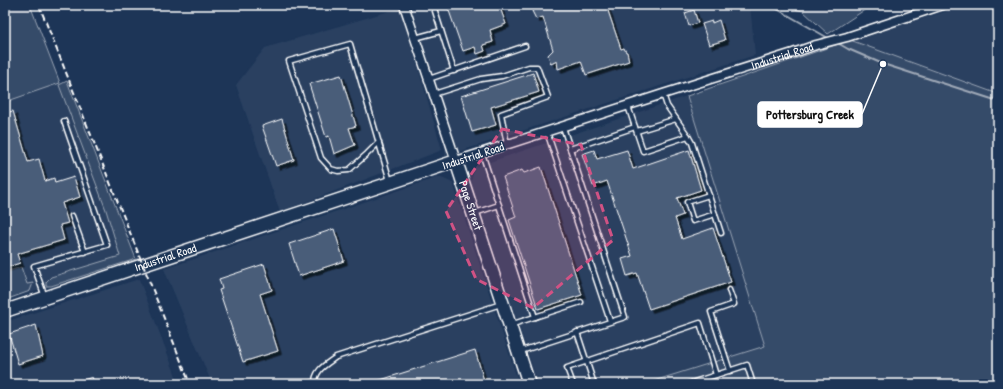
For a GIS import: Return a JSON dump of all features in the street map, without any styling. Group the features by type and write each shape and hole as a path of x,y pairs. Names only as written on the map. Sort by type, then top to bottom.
{"street":[{"name":"Page Street","path":"404,5 529,384"},
{"name":"Industrial Road","path":"5,311 456,161 943,5"}],"lane":[{"path":"434,8 454,71"},
{"path":"415,38 441,31"},
{"path":"379,142 349,170 338,171 331,169 321,158 289,61 350,44 379,142 391,183"},
{"path":"429,79 525,46"},
{"path":"434,94 481,79 502,76 529,67 537,67 548,97 501,114 507,145"},
{"path":"663,94 666,106 692,143 721,234"},
{"path":"628,106 643,151 688,136"},
{"path":"570,149 636,129 676,119"},
{"path":"45,298 34,266 107,245 64,120"},
{"path":"518,352 625,317 563,127"},
{"path":"547,132 610,321"},
{"path":"482,153 535,317"},
{"path":"708,195 687,202 693,221 714,214"},
{"path":"474,214 499,205"},
{"path":"72,216 85,252"},
{"path":"729,290 734,304 711,312 730,371"},
{"path":"510,325 581,302"},
{"path":"315,384 314,382 319,370 336,357 503,304"},
{"path":"573,384 567,368 700,323 716,375"},
{"path":"577,332 594,384"},
{"path":"688,384 747,365 753,384"}],"highlighted area":[{"path":"502,129 581,145 613,240 533,308 476,279 446,211"}],"shaded area":[{"path":"5,5 30,5 60,83 5,102"},
{"path":"399,5 750,5 755,55 445,156 445,145 406,26 442,150 280,212 236,85 265,48 400,8"},
{"path":"775,5 868,5 869,7 828,34 803,11"},
{"path":"968,5 998,5 998,94 850,40"},
{"path":"850,40 998,94 998,384 644,384 765,346 687,96"},
{"path":"67,81 136,259 51,286 46,286 46,282 51,277 120,256 106,210 59,85"},
{"path":"60,83 136,259 5,301 5,101"},
{"path":"687,96 765,346 644,384 538,384 471,182 475,167"},
{"path":"439,177 453,183 519,384 212,384 164,269"},
{"path":"21,267 27,284 33,283 30,291 5,300 5,294 7,293 5,286 5,272"},
{"path":"139,279 179,384 5,384 5,322"}],"building":[{"path":"447,5 499,5 506,24 490,30 493,42 483,45 485,51 477,54 475,47 463,51"},
{"path":"539,5 606,5 621,49 624,48 627,52 629,61 586,75 581,61 558,69 557,61 551,64 548,55 553,50 543,17 536,19 532,11 540,7"},
{"path":"694,10 698,23 689,26 685,13"},
{"path":"719,20 725,40 709,45 702,24 712,21 712,23"},
{"path":"533,73 539,92 491,107 496,125 472,132 461,96"},
{"path":"341,75 356,126 349,128 355,145 334,154 329,136 326,137 309,84"},
{"path":"13,111 28,162 39,159 45,181 54,178 55,183 74,177 80,197 62,203 68,223 60,225 64,240 17,254 20,263 5,268 5,113"},
{"path":"282,119 294,160 276,166 262,126"},
{"path":"594,150 597,159 627,150 633,169 689,150 701,190 677,198 683,215 675,218 682,239 713,228 731,282 649,309 637,273 627,276 622,259 632,256 607,181 593,186 582,154"},
{"path":"541,167 582,295 538,309 509,220 516,217 503,177 522,170 524,173"},
{"path":"334,229 344,261 299,276 289,244"},
{"path":"264,264 272,290 260,294 278,351 243,362 219,290 222,289 219,279"},
{"path":"36,325 43,356 18,364 9,334"},
{"path":"475,350 485,384 371,383"},
{"path":"92,377 95,384 76,384 76,383"}],"waterway":[{"path":"770,5 830,39"},
{"path":"836,42 848,49 883,64 998,101"}],"railway":[{"path":"39,5 190,384"}],"place":[{"name":"Pottersburg Creek","path":"883,64"}]}
